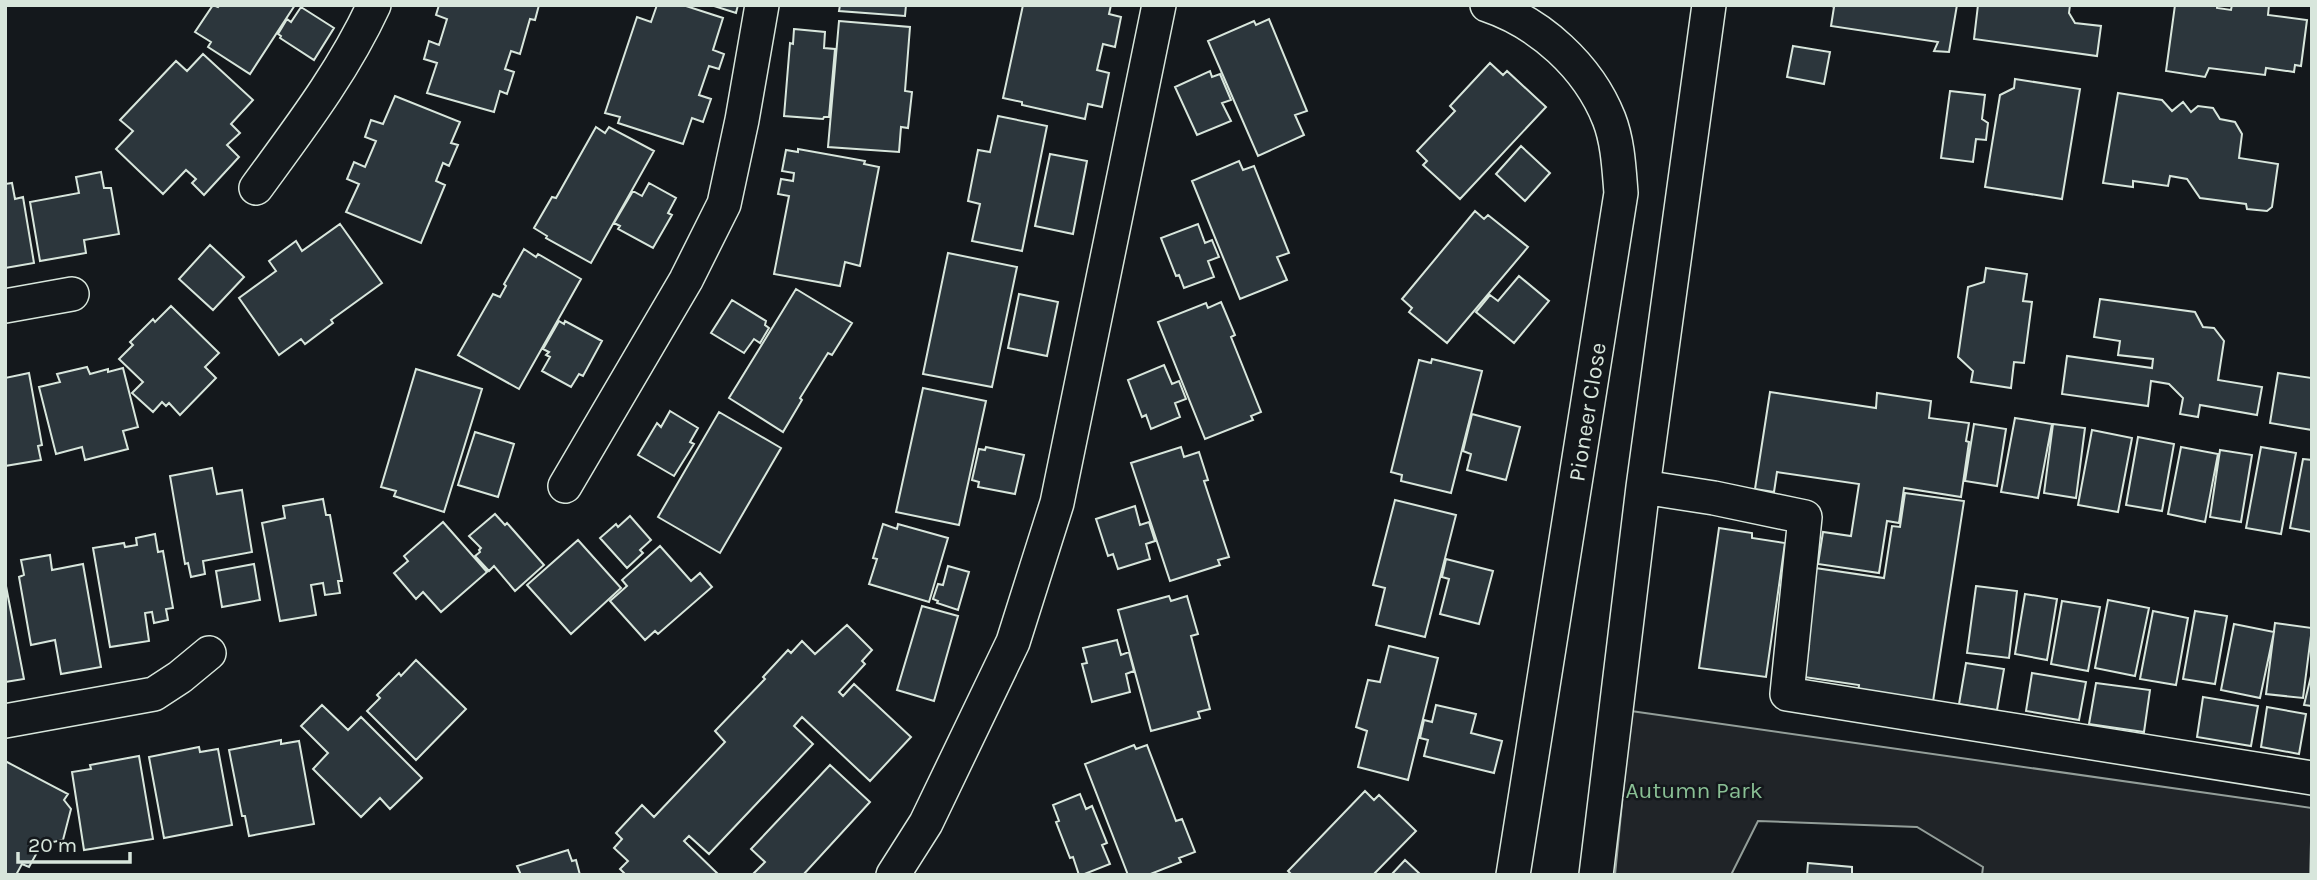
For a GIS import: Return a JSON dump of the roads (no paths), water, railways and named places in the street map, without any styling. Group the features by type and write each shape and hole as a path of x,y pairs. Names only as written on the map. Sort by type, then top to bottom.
{"street":[{"path":"256,188 323,96 360,35 374,5"},
{"path":"565,486 686,280 724,204 762,5"},
{"path":"893,875 926,823 1013,642 1057,503 1159,5"},
{"name":"Pioneer Close","path":"1487,5 1511,13 1551,41 1584,73 1609,119 1618,158 1621,193 1513,875"},
{"path":"1596,875 1643,487 1709,5"},
{"path":"5,306 72,294"},
{"path":"1643,487 1714,498 1805,517 1787,694 2312,779"},
{"path":"5,720 154,694 209,653"}],"park label":[{"name":"Autumn Park","path":"1694,790"}]}
